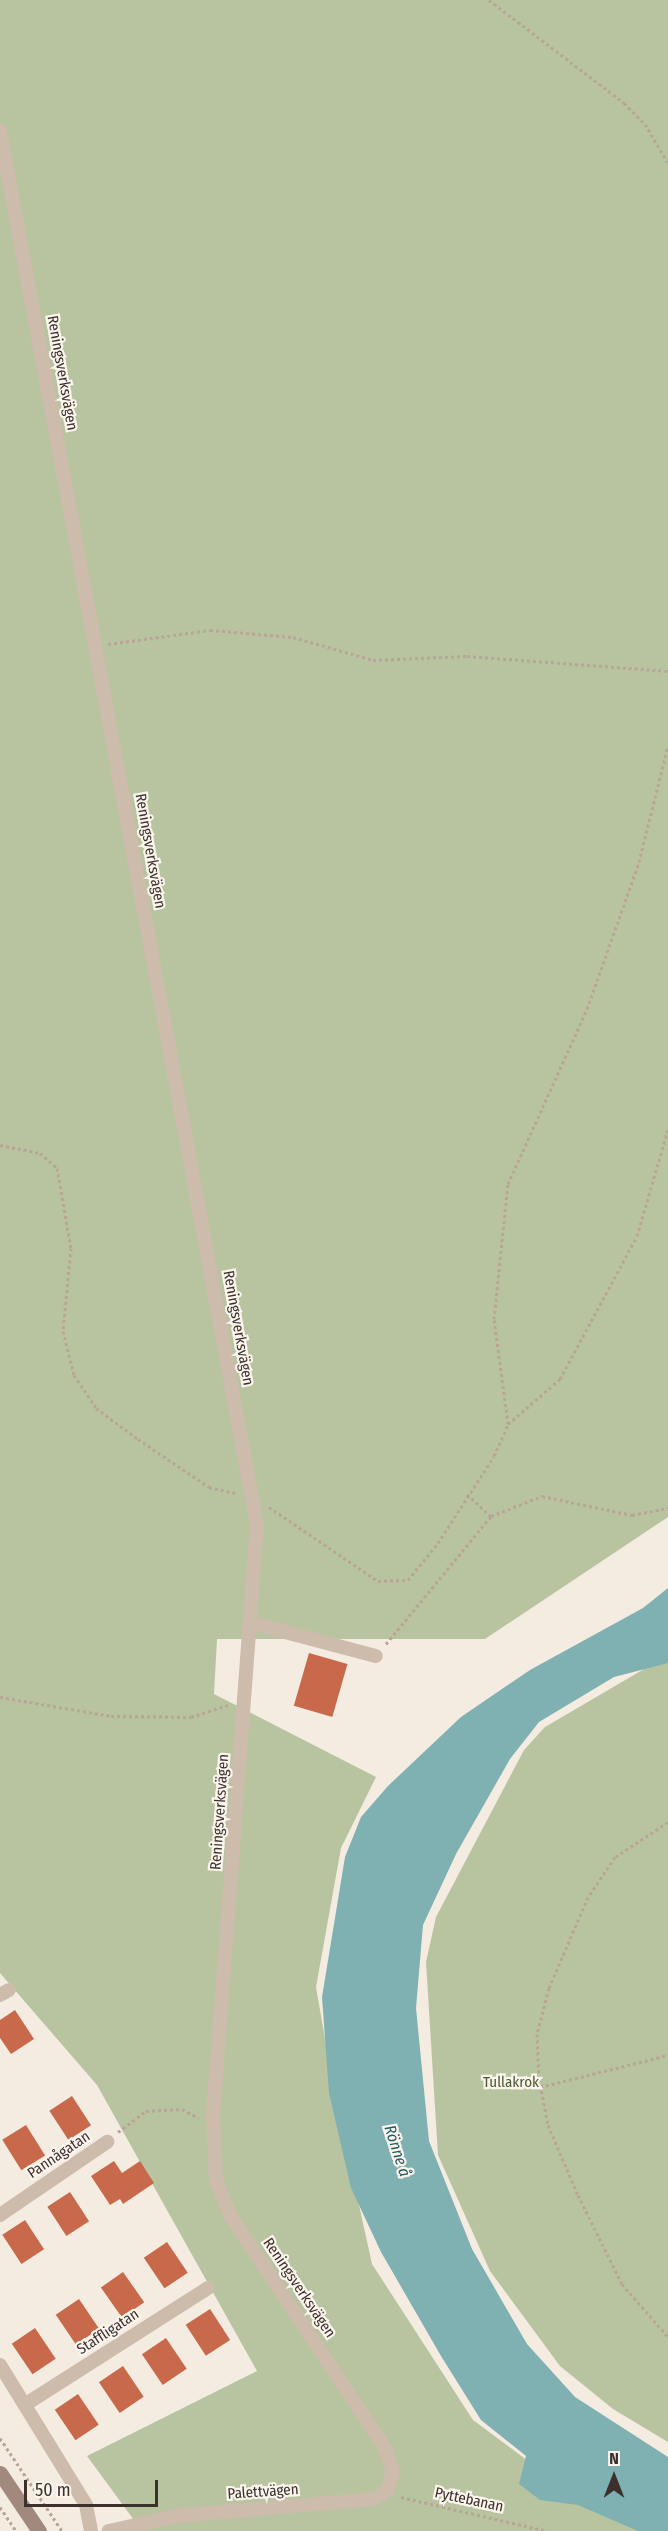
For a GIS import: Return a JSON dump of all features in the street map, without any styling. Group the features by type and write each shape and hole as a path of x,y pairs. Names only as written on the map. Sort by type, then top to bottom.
{"street":[{"name":"Reningsverksvägen","path":"0,131 257,1525 213,2126 216,2180 226,2207 384,2446 393,2471 384,2494"},
{"path":"251,1623 376,1656"},
{"name":"Pannågatan","path":"0,2215 107,2142"},
{"name":"Staffligatan","path":"26,2404 208,2288"},
{"path":"0,2365 86,2505 91,2531"},
{"path":"0,2473 39,2531"},
{"name":"Palettvägen","path":"109,2531 176,2516 360,2501 384,2494"}],"path":[{"path":"489,0 624,103 645,124 668,163"},
{"path":"95,646 210,630 293,637 373,660 467,656 668,671"},
{"path":"508,1424 494,1318 508,1184 587,1009 639,862 668,746"},
{"path":"0,1145 40,1153 57,1168 71,1248 63,1331 68,1360 96,1408 209,1487 253,1496 378,1581 408,1580 438,1543 467,1494 494,1456 508,1424 560,1379 637,1236 668,1129"},
{"path":"467,1494 491,1516"},
{"path":"376,1656 491,1516 542,1496 632,1515 668,1508"},
{"path":"0,1697 111,1716 157,1717 191,1717 245,1700"},
{"path":"668,1822 615,1857 579,1917 540,2019 537,2053 540,2087 548,2126 622,2284 668,2337"},
{"path":"540,2087 668,2055"},
{"path":"107,2142 146,2111 182,2109 213,2126"},
{"path":"0,2438 62,2531"},
{"name":"Pyttebanan","path":"384,2494 547,2531"},
{"path":"0,2507 16,2531"}],"green space":[{"path":"0,0 668,0 668,1517 485,1639 217,1639 214,1694 376,1777 341,1848 316,1987 335,2096 372,2264 473,2420 575,2496 650,2531 142,2531 87,2456 257,2371 97,2085 0,1973"},
{"name":"Tullakrok","path":"668,1655 668,2442 613,2409 560,2366 490,2271 438,2155 426,1962 436,1917 524,1750 545,1727"}],"water":[{"name":"Rönne å","path":"668,1588 668,1663 614,1677 539,1722 510,1759 456,1854 423,1925 416,2008 429,2141 472,2249 527,2344 575,2397 668,2457 668,2531 638,2531 578,2505 540,2500 519,2484 526,2456 481,2420 441,2356 381,2252 351,2188 329,2093 322,1997 345,1857 361,1817 388,1786 461,1717 530,1670 643,1608"}],"building":[{"path":"309,1653 347,1664 332,1717 294,1706"},
{"path":"15,2010 34,2039 11,2054 0,2038 0,2020"},
{"path":"72,2096 91,2125 68,2140 49,2111"},
{"path":"26,2125 45,2156 21,2170 2,2140"},
{"path":"114,2161 122,2173 140,2161 154,2183 123,2204 120,2199 110,2205 91,2176"},
{"path":"70,2192 89,2221 66,2236 47,2207"},
{"path":"25,2220 44,2249 21,2264 2,2235"},
{"path":"167,2242 188,2273 164,2288 144,2258"},
{"path":"123,2272 144,2302 122,2318 101,2287"},
{"path":"79,2299 99,2329 76,2345 56,2315"},
{"path":"210,2309 230,2340 206,2356 186,2325"},
{"path":"35,2328 56,2359 32,2374 12,2344"},
{"path":"166,2338 187,2369 163,2385 142,2354"},
{"path":"123,2366 144,2397 120,2413 99,2382"},
{"path":"78,2394 99,2425 75,2440 55,2410"}]}
